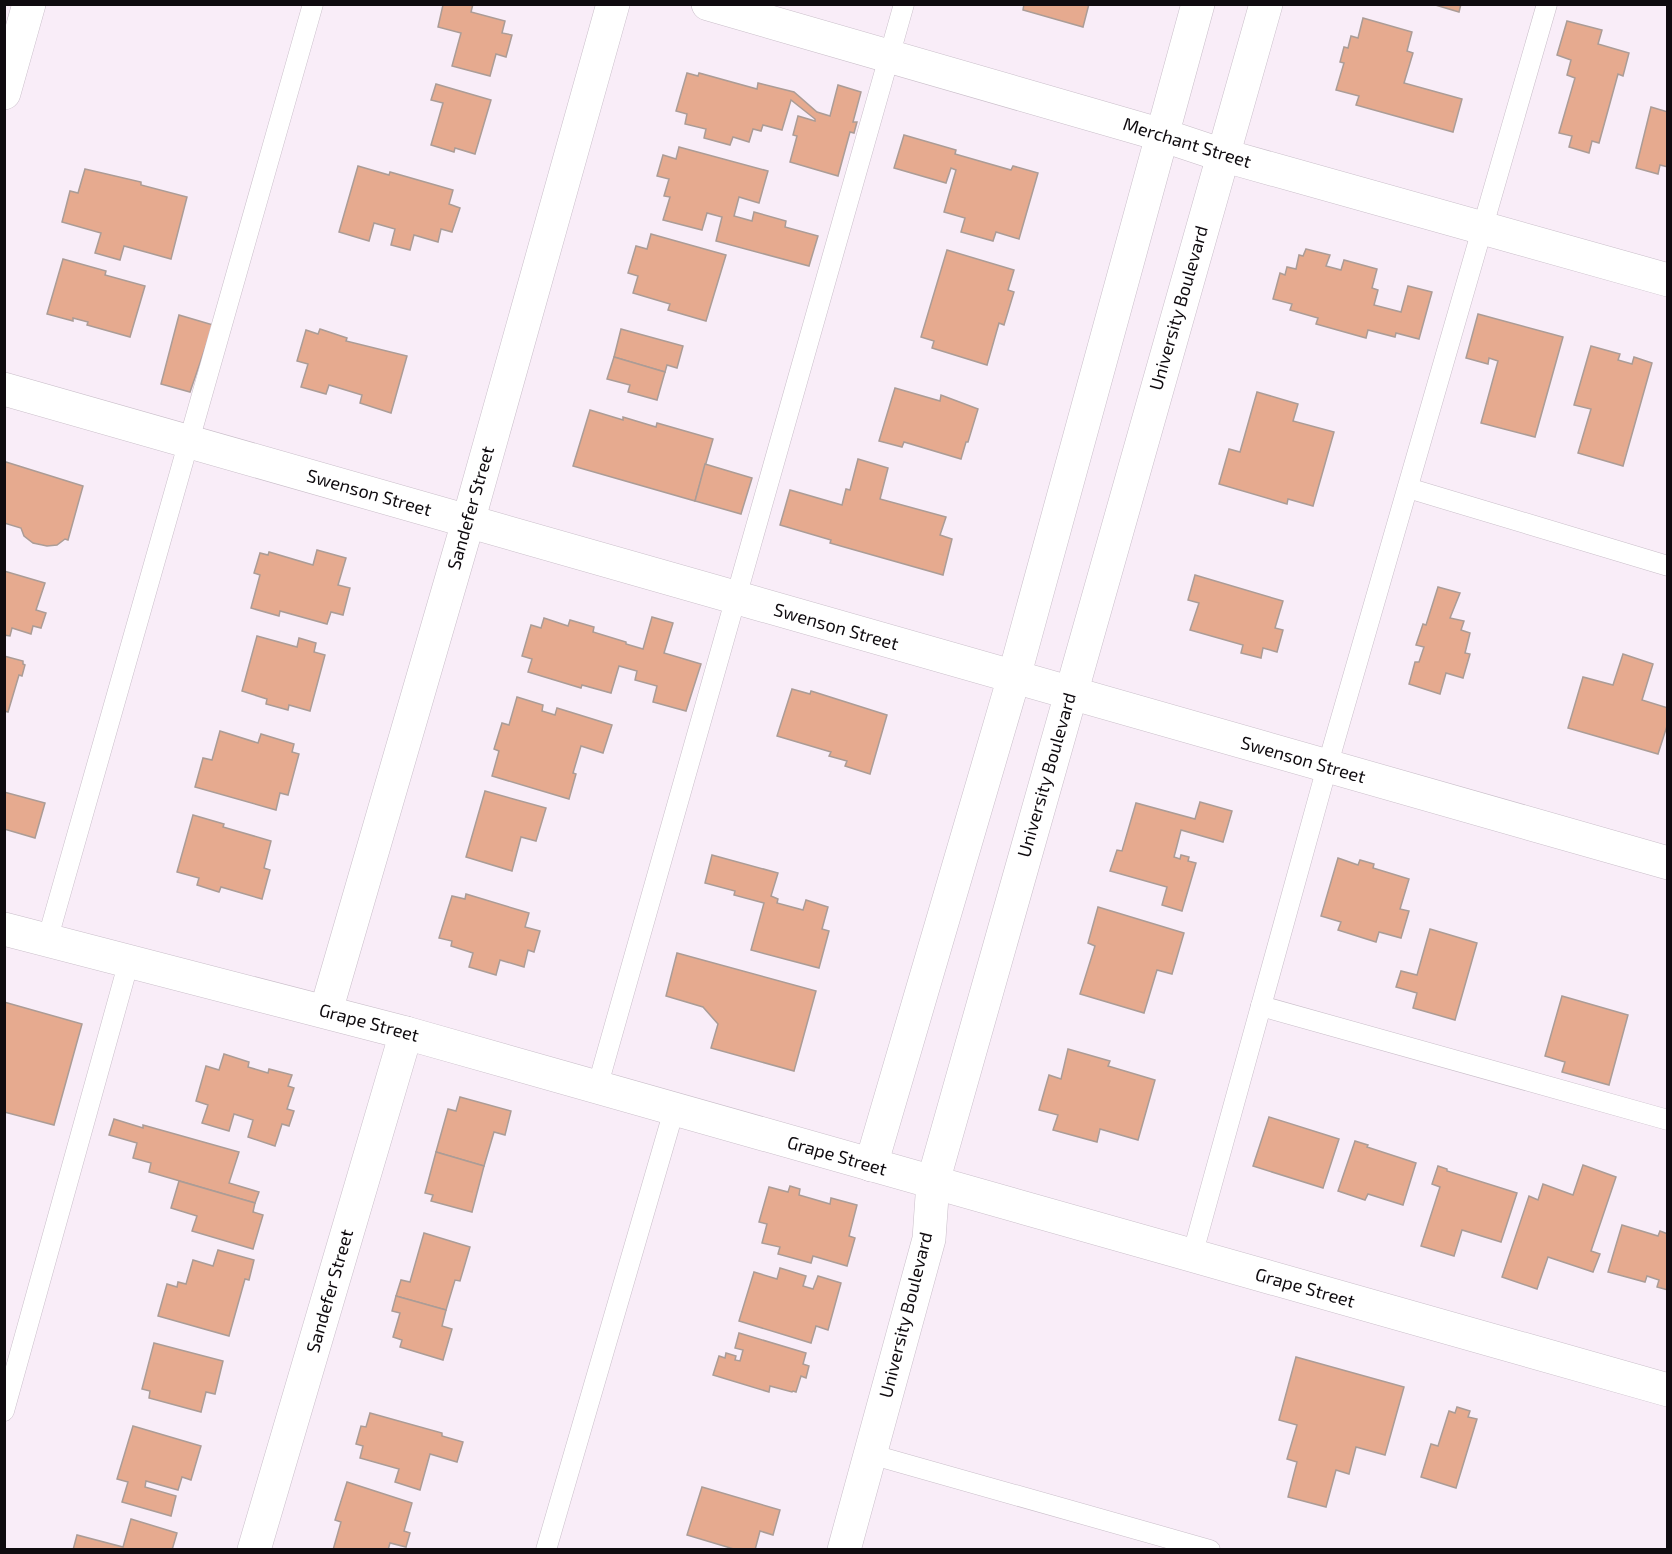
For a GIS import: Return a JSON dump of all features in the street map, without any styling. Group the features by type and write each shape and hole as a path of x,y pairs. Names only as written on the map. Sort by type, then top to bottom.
{"street":[{"path":"4,93 29,4"},
{"name":"Sandefer Street","path":"326,1011 468,522 613,4"},
{"name":"Merchant Street","path":"708,4 1162,135 1222,155 1668,280"},
{"path":"871,1166 1014,677 1198,4"},
{"name":"University Boulevard","path":"844,1550 929,1239 933,1182 1069,694 1266,4"},
{"name":"Swenson Street","path":"4,389 1668,863"},
{"name":"Grape Street","path":"4,929 406,1033 1668,1390"},
{"name":"Sandefer Street","path":"254,1550 406,1033"}],"lane":[{"path":"47,941 313,4"},
{"path":"597,1088 904,4"},
{"path":"1192,1256 1327,767 1547,4"},
{"path":"1408,488 1668,566"},
{"path":"4,1411 129,961"},
{"path":"1261,1006 1668,1120"},
{"path":"546,1550 674,1110"},
{"path":"870,1454 1210,1550"}],"building":[{"path":"440,4 473,4 471,12 505,21 502,33 512,35 506,57 496,54 490,76 452,66 461,33 438,27 443,5"},
{"path":"1024,4 1089,4 1083,27 1023,10"},
{"path":"1432,4 1461,4 1459,12"},
{"path":"1363,18 1412,32 1407,51 1413,53 1404,83 1462,99 1453,132 1356,105 1359,96 1336,90 1344,63 1340,62 1344,47 1348,48 1351,36 1358,38"},
{"path":"1567,21 1602,30 1598,44 1629,53 1623,76 1618,74 1599,143 1592,141 1589,153 1569,147 1572,136 1559,133 1575,78 1567,75 1571,60 1557,55"},
{"path":"687,73 698,76 699,73 757,89 758,83 794,92 817,112 830,116 838,85 861,92 853,122 857,122 854,133 850,132 838,176 790,162 797,136 793,135 798,116 815,121 791,100 782,130 763,125 761,131 753,129 749,142 733,137 730,145 704,138 706,129 685,124 687,114 676,111"},
{"path":"436,84 491,100 475,154 455,148 454,152 431,145 443,103 431,100"},
{"path":"1651,107 1668,112 1668,167 1660,165 1658,174 1636,168"},
{"path":"904,135 956,150 955,154 1011,170 1013,166 1038,173 1019,239 996,232 993,241 961,232 965,218 944,212 956,170 951,168 946,183 894,168"},
{"path":"679,147 768,171 759,203 739,197 734,216 752,221 754,212 786,221 785,227 818,236 809,266 716,241 722,217 707,213 702,230 663,220 670,197 664,196 669,179 657,176 663,155 676,159"},
{"path":"358,166 389,175 390,172 453,190 449,204 460,208 452,232 441,229 438,242 414,235 410,250 391,245 395,229 374,223 369,241 339,232"},
{"path":"85,169 141,182 141,185 187,197 171,259 124,246 120,260 95,253 101,233 62,222 70,191 78,193"},
{"path":"651,234 726,255 706,321 668,310 670,304 633,293 638,276 628,273 636,246 647,249"},
{"path":"1306,249 1330,255 1326,266 1341,270 1344,260 1377,269 1372,288 1378,290 1374,305 1401,312 1408,286 1432,292 1419,339 1396,333 1395,337 1368,330 1366,338 1316,324 1318,318 1290,310 1292,304 1273,299 1280,273 1285,275 1287,267 1296,269 1299,255 1303,256"},
{"path":"947,250 1014,270 1008,290 1014,292 1004,325 999,323 987,365 932,348 934,341 921,337"},
{"path":"63,259 106,271 105,275 145,286 130,337 87,325 88,322 73,318 73,321 47,314"},
{"path":"1478,314 1563,337 1535,437 1481,423 1498,361 1489,358 1488,364 1466,358"},
{"path":"179,315 213,325 190,392 161,384"},
{"path":"320,329 347,338 346,341 407,356 391,413 360,403 362,395 329,385 326,394 301,387 308,364 297,361 306,330 318,334"},
{"path":"621,329 683,346 677,368 667,365 665,372 614,357"},
{"path":"1591,346 1620,354 1618,360 1632,364 1634,357 1652,363 1623,466 1578,453 1591,409 1574,405"},
{"path":"614,357 665,372 657,400 628,392 630,385 607,379"},
{"path":"895,388 940,401 941,395 978,409 961,459 904,442 902,447 879,441"},
{"path":"1257,392 1298,404 1293,421 1334,432 1313,506 1288,499 1287,504 1219,484 1229,449 1240,452"},
{"path":"590,410 656,427 657,423 713,439 695,501 573,466"},
{"path":"858,459 888,468 880,499 946,517 940,535 952,539 943,575 830,543 831,540 780,525 790,490 842,505 846,489 850,490"},
{"path":"6,462 83,486 68,540 47,546 33,543 24,536 21,528 4,523 4,466"},
{"path":"705,464 752,478 741,514 695,501"},
{"path":"317,550 346,558 338,585 350,588 343,615 331,612 327,624 280,611 279,616 251,608 260,575 254,573 260,553 268,555 269,552 313,565"},
{"path":"4,571 45,583 36,610 46,613 41,628 33,626 31,634 12,628 10,636 4,635"},
{"path":"1195,575 1283,601 1275,628 1283,630 1277,652 1263,648 1261,658 1241,653 1243,645 1190,630 1199,603 1188,600"},
{"path":"1438,587 1460,593 1450,618 1464,621 1461,630 1470,633 1465,653 1470,654 1463,678 1446,673 1440,694 1409,684 1415,662 1419,662 1424,647 1416,645 1423,624 1426,625"},
{"path":"652,617 673,623 664,653 701,664 686,711 653,702 657,686 635,680 637,671 619,666 611,693 582,685 581,688 528,672 532,659 522,656 531,625 541,628 544,618 568,626 570,620 594,627 593,632 643,649"},
{"path":"257,636 297,647 299,638 316,643 314,652 325,655 310,711 289,705 288,710 266,704 267,699 242,691"},
{"path":"1623,654 1653,664 1642,700 1668,708 1668,723 1658,754 1568,728 1583,677 1613,685"},
{"path":"4,656 23,661 25,665 22,676 19,675 8,712 4,711"},
{"path":"792,689 810,694 811,691 887,715 870,774 845,766 847,761 829,756 831,752 777,736"},
{"path":"517,697 543,705 542,711 555,715 557,708 612,725 603,753 581,746 573,773 576,774 569,799 492,776 499,751 494,749 502,723 509,725"},
{"path":"220,731 258,743 261,734 294,744 292,752 299,754 288,795 280,793 276,810 195,787 203,758 212,760"},
{"path":"485,791 546,808 536,841 521,837 512,871 466,857"},
{"path":"4,792 45,803 35,838 4,829"},
{"path":"1200,802 1232,811 1223,842 1181,830 1174,857 1180,859 1181,855 1189,857 1188,861 1196,863 1182,911 1162,905 1167,887 1110,871 1117,850 1122,851 1136,803 1195,819"},
{"path":"193,815 224,824 223,827 271,841 264,868 270,870 262,899 221,887 219,892 197,885 199,878 177,872"},
{"path":"712,855 778,873 771,896 778,899 777,903 803,910 806,900 828,907 822,929 829,931 819,968 751,950 764,903 734,895 735,891 705,883"},
{"path":"1338,858 1358,865 1360,860 1374,864 1373,868 1409,879 1400,909 1409,911 1401,938 1379,932 1376,942 1338,930 1341,922 1321,916"},
{"path":"466,894 529,913 525,927 540,931 534,952 528,950 524,967 500,960 496,975 469,967 473,953 451,946 452,941 439,938 452,896 465,899"},
{"path":"1098,907 1184,933 1172,974 1157,970 1144,1013 1080,994 1095,946 1088,943"},
{"path":"1430,929 1477,943 1455,1020 1413,1008 1417,993 1396,987 1401,971 1417,975"},
{"path":"677,953 816,991 794,1071 711,1048 718,1024 703,1007 666,996"},
{"path":"1562,996 1628,1015 1609,1085 1562,1072 1565,1062 1545,1056"},
{"path":"4,1002 82,1024 54,1125 4,1112"},
{"path":"1068,1049 1110,1061 1108,1066 1155,1080 1138,1140 1100,1129 1097,1142 1053,1130 1058,1115 1039,1110 1049,1075 1061,1079"},
{"path":"224,1054 249,1062 248,1067 268,1073 269,1069 292,1075 288,1086 294,1088 287,1109 294,1111 289,1126 282,1124 275,1146 248,1137 253,1120 234,1114 229,1131 202,1123 208,1105 196,1101 206,1066 219,1070"},
{"path":"460,1097 511,1111 505,1135 494,1132 484,1166 436,1152 448,1109 456,1111"},
{"path":"1269,1117 1339,1139 1323,1188 1253,1166"},
{"path":"114,1119 239,1152 229,1183 259,1192 255,1203 149,1172 151,1163 133,1158 137,1143 109,1135"},
{"path":"1355,1141 1416,1163 1403,1205 1368,1194 1365,1200 1338,1191"},
{"path":"436,1152 484,1166 472,1212 431,1201 433,1195 425,1193"},
{"path":"1583,1165 1616,1177 1591,1251 1600,1254 1593,1272 1548,1257 1537,1289 1502,1277 1529,1196 1538,1200 1543,1184 1573,1195"},
{"path":"1438,1166 1447,1171 1517,1193 1501,1242 1462,1230 1454,1256 1421,1246 1440,1187 1432,1184"},
{"path":"179,1181 255,1203 253,1212 263,1215 253,1249 192,1231 197,1216 171,1208"},
{"path":"790,1186 800,1189 799,1195 830,1204 831,1198 857,1205 849,1236 855,1238 847,1266 813,1256 811,1263 778,1254 780,1247 762,1243 767,1224 759,1222 769,1187 788,1192"},
{"path":"1622,1225 1658,1236 1660,1231 1668,1234 1668,1290 1657,1287 1659,1280 1647,1276 1645,1282 1608,1272"},
{"path":"424,1233 470,1247 460,1281 455,1280 446,1310 396,1296 401,1280 410,1282"},
{"path":"218,1250 254,1260 249,1280 245,1279 229,1336 158,1316 167,1284 177,1287 178,1282 186,1284 193,1260 213,1266"},
{"path":"780,1268 806,1276 803,1286 813,1289 818,1276 841,1283 828,1330 816,1326 811,1343 739,1321 754,1272 777,1279"},
{"path":"396,1296 446,1310 442,1326 452,1329 443,1360 400,1347 402,1340 393,1337 400,1313 392,1311"},
{"path":"739,1333 806,1353 803,1364 809,1366 806,1378 801,1376 796,1392 770,1386 769,1392 713,1375 719,1356 725,1358 726,1353 736,1356 735,1360 740,1361 743,1350 735,1348"},
{"path":"154,1343 223,1361 215,1394 206,1392 201,1412 149,1398 150,1391 142,1389"},
{"path":"1296,1357 1404,1387 1385,1455 1356,1447 1349,1474 1336,1470 1326,1507 1288,1497 1297,1462 1287,1459 1297,1425 1279,1420"},
{"path":"1457,1407 1470,1411 1468,1417 1477,1419 1456,1488 1421,1477 1431,1444 1438,1446 1449,1411 1455,1413"},
{"path":"370,1413 442,1433 442,1436 463,1442 457,1462 430,1454 420,1490 395,1482 399,1469 360,1458 363,1446 356,1444 361,1426 366,1427"},
{"path":"133,1426 201,1446 191,1480 182,1477 178,1490 146,1481 145,1487 176,1496 171,1516 122,1502 128,1482 117,1479"},
{"path":"347,1482 412,1503 404,1531 410,1533 406,1547 390,1543 388,1550 333,1550 341,1522 335,1520"},
{"path":"702,1487 780,1510 773,1535 760,1531 755,1550 737,1550 687,1535"},
{"path":"131,1519 177,1533 172,1550 73,1550 77,1535 123,1547"}]}
